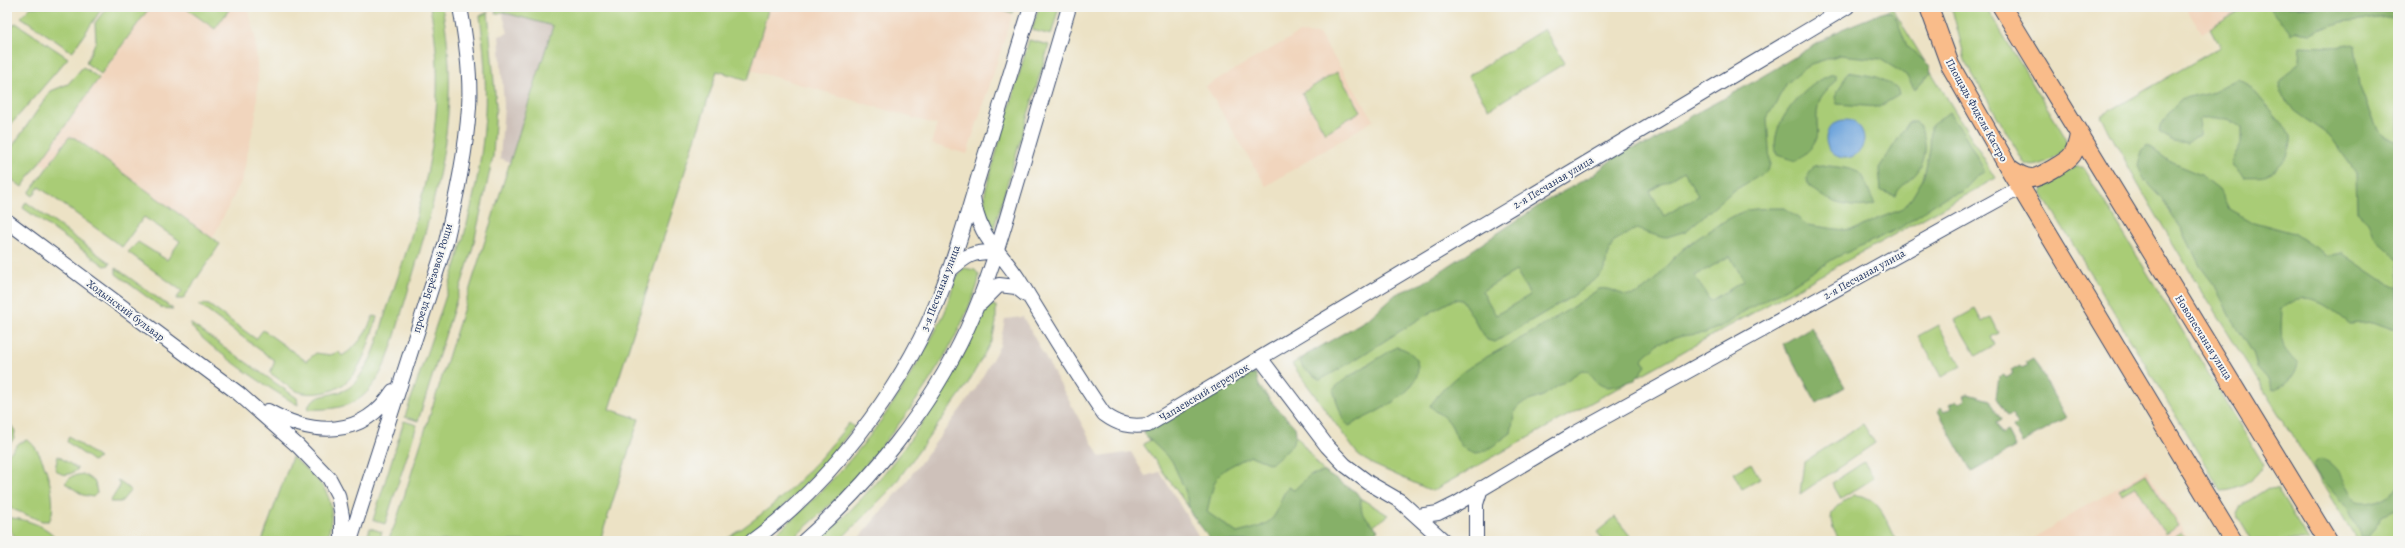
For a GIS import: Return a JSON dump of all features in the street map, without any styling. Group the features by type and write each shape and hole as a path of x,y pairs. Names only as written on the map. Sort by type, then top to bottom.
{"main road":[{"name":"Площадь Фиделя Кастро","path":"1929,7 1950,65 2009,168"},
{"path":"2002,7 2079,134 2077,145 2071,156 2054,169 2033,178 2020,176 2009,168"},
{"name":"Новопесчаная улица","path":"2079,134 2328,541"},
{"path":"2009,168 2233,541"}],"street":[{"name":"проезд Берёзовой Рощи","path":"350,541 400,380 446,242 464,152 469,106 467,57 460,7"},
{"name":"3-я Песчаная улица","path":"752,541 788,511 823,476 876,410 922,336 936,307 948,272 1031,7"},
{"path":"804,541 827,521 868,477 905,430 939,382 976,309 997,252 1069,7"},
{"name":"2-я Песчаная улица","path":"1261,358 1847,7"},
{"name":"2-я Песчаная улица","path":"1418,516 1429,516 1445,510 1574,434 2021,187"},
{"name":"Чапаевский переулок","path":"973,196 975,216 984,235 1029,297 1104,414 1118,424 1131,427 1148,425 1261,358 1327,446 1345,465 1369,483 1400,501 1444,541"},
{"name":"Ходынский бульвар","path":"7,221 244,398 298,446 329,478 338,495 342,516 342,541"},
{"path":"948,272 963,259 978,251 997,252"},
{"path":"976,309 999,285 1016,288 1029,297"},
{"name":"Ходынский бульвар","path":"244,398 283,420 308,428 330,430 349,426 366,418 379,408 400,380"},
{"path":"1476,541 1476,504 1481,488"}],"shaded area":[{"path":"150,7 248,7 255,37 258,77 256,114 242,180 212,239 136,184 70,182 40,162"},
{"path":"769,7 990,7 1013,13 967,154 931,144 937,125 751,70"},
{"path":"2186,7 2245,7 2202,33"},
{"path":"502,12 553,26 511,163 500,158 504,105 499,36 508,33"},
{"path":"1299,33 1319,34 1374,120 1266,186 1206,86"},
{"path":"1023,317 1100,457 1131,452 1145,476 1160,472 1198,535 1195,541 856,541 899,491 975,390 1000,345 1005,319"},
{"path":"2147,470 2190,541 2028,541"}],"green space":[{"path":"31,7 103,7 72,52 21,17"},
{"path":"107,7 150,7 101,74 86,63 96,41 95,23"},
{"path":"184,7 231,7 215,29"},
{"path":"430,7 442,7 448,46 449,84 447,120 443,156 435,192 395,336 382,370 376,381 363,396 356,401 341,407 308,409 310,404 319,397 345,390 353,385 368,363 377,342 386,310 413,230 430,157 435,120 437,83 436,45"},
{"path":"495,7 769,7 748,80 717,71 609,409 639,419 600,541 388,541 396,522 553,26 502,12 496,14"},
{"path":"990,7 1015,7 1013,13"},
{"path":"1039,7 1059,7 1051,35 1032,30"},
{"path":"1955,7 1986,7 2064,135 2067,144 2064,149 2048,161 2036,166 2025,164 1966,63 1952,9"},
{"path":"2245,7 2398,7 2398,541 2357,541 2193,277 2101,116 2220,47 2210,28"},
{"path":"2274,7 2398,7 2398,16 2341,22 2310,33 2295,31 2291,34 2270,9"},
{"path":"1892,8 1996,178 1432,491 1374,465 1359,456 1292,364"},
{"path":"488,12 496,105 493,157 472,251 418,421 405,417 459,255 468,222 481,155 485,120 485,86 484,51 480,16"},
{"path":"1884,12 1891,12 1896,18 1907,46 1930,66 1931,73 1915,90 1906,75 1880,59 1840,55 1811,64 1787,83 1767,118 1770,164 1768,171 1733,191 1686,231 1664,238 1636,229 1614,241 1607,255 1605,270 1599,276 1573,296 1495,342 1487,340 1462,300 1455,299 1421,318 1320,380 1303,368 1300,361 1306,355 1368,319 1396,294 1423,283 1546,201 1593,175 1623,150 1650,144 1696,113 1736,92 1842,29","holes":["1684,171 1698,196 1664,216 1650,191","1516,271 1530,295 1496,315 1482,291"]},
{"path":"16,23 68,58 7,129 7,31"},
{"path":"1544,29 1565,63 1489,109 1468,76"},
{"path":"1029,40 1049,45 993,231 985,211 985,192"},
{"path":"2348,44 2355,46 2360,85 2378,130 2384,136 2398,142 2398,259 2373,236 2368,221 2357,211 2356,173 2331,137 2294,111 2280,92 2279,84 2299,61 2300,46 2331,47"},
{"path":"83,67 99,78 22,187 7,176 7,154 51,91 68,84"},
{"path":"1337,72 1361,111 1325,133 1302,93"},
{"path":"1848,72 1878,77 1897,88 1899,95 1879,107 1837,104 1835,97"},
{"path":"1833,74 1836,75 1836,79 1819,102 1817,112 1818,133 1817,139 1813,145 1796,161 1777,155 1775,143 1777,131 1791,107 1811,86"},
{"path":"2237,79 2250,86 2291,135 2290,147 2285,158 2277,168 2264,176 2244,177 2233,167 2231,162 2242,142 2242,127 2232,122 2216,118 2200,119 2199,135 2187,143 2173,141 2159,132 2160,124 2180,100 2210,93"},
{"path":"1949,112 1966,137 1985,172 1978,175 1963,191 1942,199 1900,228 1835,258 1784,290 1748,309 1727,324 1705,333 1682,336 1659,343 1642,359 1646,366 1635,380 1609,387 1599,384 1589,372 1582,370 1543,396 1521,404 1515,410 1511,433 1492,447 1479,453 1472,453 1466,450 1458,441 1449,422 1430,406 1448,384 1468,368 1537,329 1599,289 1609,289 1628,295 1637,294 1649,286 1684,249 1712,229 1732,217 1748,210 1785,208 1807,225 1844,230 1859,228 1900,210 1911,199 1923,179 1930,150 1931,126","holes":["1730,256 1744,281 1710,301 1695,276"]},
{"path":"1909,122 1916,122 1923,133 1925,139 1924,159 1918,171 1899,189 1896,196 1881,191 1879,168"},
{"path":"69,137 75,138 220,244 183,299 176,299 182,291 128,252 138,242 167,260 180,241 144,217 122,247 39,187 33,196 29,193"},
{"path":"2147,145 2172,163 2201,175 2219,189 2229,209 2250,221 2294,233 2328,256 2342,253 2380,279 2398,287 2398,331 2373,322 2350,324 2334,311 2318,302 2301,300 2292,303 2282,309 2281,333 2284,346 2298,364 2295,373 2289,380 2282,386 2273,390 2267,378 2257,367 2253,353 2231,318 2215,286 2200,266 2183,231 2161,198 2144,180 2138,166 2142,151"},
{"path":"1822,165 1858,172 1862,175 1875,204 1867,206 1846,205 1817,193 1806,179 1814,166"},
{"path":"2075,167 2083,167 2264,465 2257,475 2246,484 2233,489 2221,491 2042,193 2046,184"},
{"path":"26,202 110,263 109,265 105,266 23,208"},
{"path":"116,268 173,309 162,308 116,274"},
{"path":"964,268 975,270 979,275 976,290 946,354 915,402 879,449 824,511 790,541 767,541 826,486 845,466 879,424 894,402 932,338 945,312 957,277"},
{"path":"988,304 996,306 996,323 992,340 967,385 891,489 839,541 817,541 844,517 869,490 916,432 955,369"},
{"path":"199,305 209,305 256,339 263,330 306,361 316,353 330,355 339,352 342,356 353,348 361,339 373,316 377,317 365,354 353,375 344,384 333,390 313,394 296,391 270,373 275,361"},
{"path":"1975,309 1982,322 1991,317 1999,333 1991,337 1995,345 1976,356 1955,320"},
{"path":"190,323 297,398 298,405 238,366 206,341"},
{"path":"1938,325 1961,366 1942,377 1918,336"},
{"path":"1811,327 1845,387 1817,403 1783,344"},
{"path":"1396,347 1402,348 1416,359 1418,373 1413,383 1405,393 1394,401 1349,426 1343,420 1333,390 1353,374"},
{"path":"2033,358 2066,418 2022,443 2013,427 2018,424 2012,414 2007,416 1996,397 1999,377 2004,375 2006,378 2013,374 2011,371 2020,366 2022,368 2028,365 2026,362"},
{"path":"1256,374 1260,390 1295,427 1295,438 1289,448 1271,464 1251,456 1223,471 1218,476 1212,489 1207,512 1237,533 1259,527 1273,518 1288,487 1294,490 1310,475 1324,472 1356,492 1360,498 1362,513 1378,530 1366,541 1212,541 1190,512 1185,490 1172,461 1144,434 1145,427 1242,375"},
{"path":"1258,384 1329,479 1388,515 1354,541 1213,541 1143,444"},
{"path":"1968,394 1990,400 2001,420 1996,423 2002,434 2007,431 2015,447 1972,472 1938,411 1941,408 1944,412 1951,408 1949,404 1956,400 1959,403 1965,400 1963,396"},
{"path":"404,421 417,425 385,524 373,520"},
{"path":"9,422 15,431 14,438 7,448 7,424"},
{"path":"849,423 854,427 817,472 784,506 740,541 723,541 760,515 792,488 806,474"},
{"path":"1863,424 1875,443 1800,494 1804,462"},
{"path":"69,436 99,458 93,461 67,442"},
{"path":"27,440 33,445 39,454 48,478 53,503 52,514 49,521 42,521 7,507 7,456 19,443"},
{"path":"58,456 78,469 66,475 58,472 55,469"},
{"path":"292,457 321,484 330,502 330,526 327,541 262,541"},
{"path":"2319,459 2331,464 2336,469 2357,502 2374,502 2389,495 2398,488 2398,509 2382,516 2369,535 2361,537 2349,510 2316,473 2313,465"},
{"path":"1864,462 1874,478 1841,499 1832,483"},
{"path":"1751,463 1760,479 1742,489 1733,473"},
{"path":"83,474 95,482 97,493 93,497 83,495 65,483 72,476"},
{"path":"2146,474 2178,526 2165,534 2136,486 2122,494 2119,490"},
{"path":"117,480 131,490 121,502 110,502 120,486"},
{"path":"2268,488 2277,489 2309,541 2252,541 2236,514 2240,506"},
{"path":"1854,495 1863,496 1876,504 1881,510 1897,541 1840,541 1832,525 1832,514 1839,504"},
{"path":"1615,517 1630,536 1624,541 1604,541 1597,532"},
{"path":"7,518 28,521 43,527 54,536 57,541 18,541 7,526"},
{"path":"370,528 382,532 379,541 366,541"},
{"path":"2182,533 2187,541 2169,541"}],"water":[{"path":"1845,120 1855,123 1861,129 1864,139 1861,149 1855,155 1845,158 1835,155 1829,149 1826,139 1829,129 1835,123"}]}
